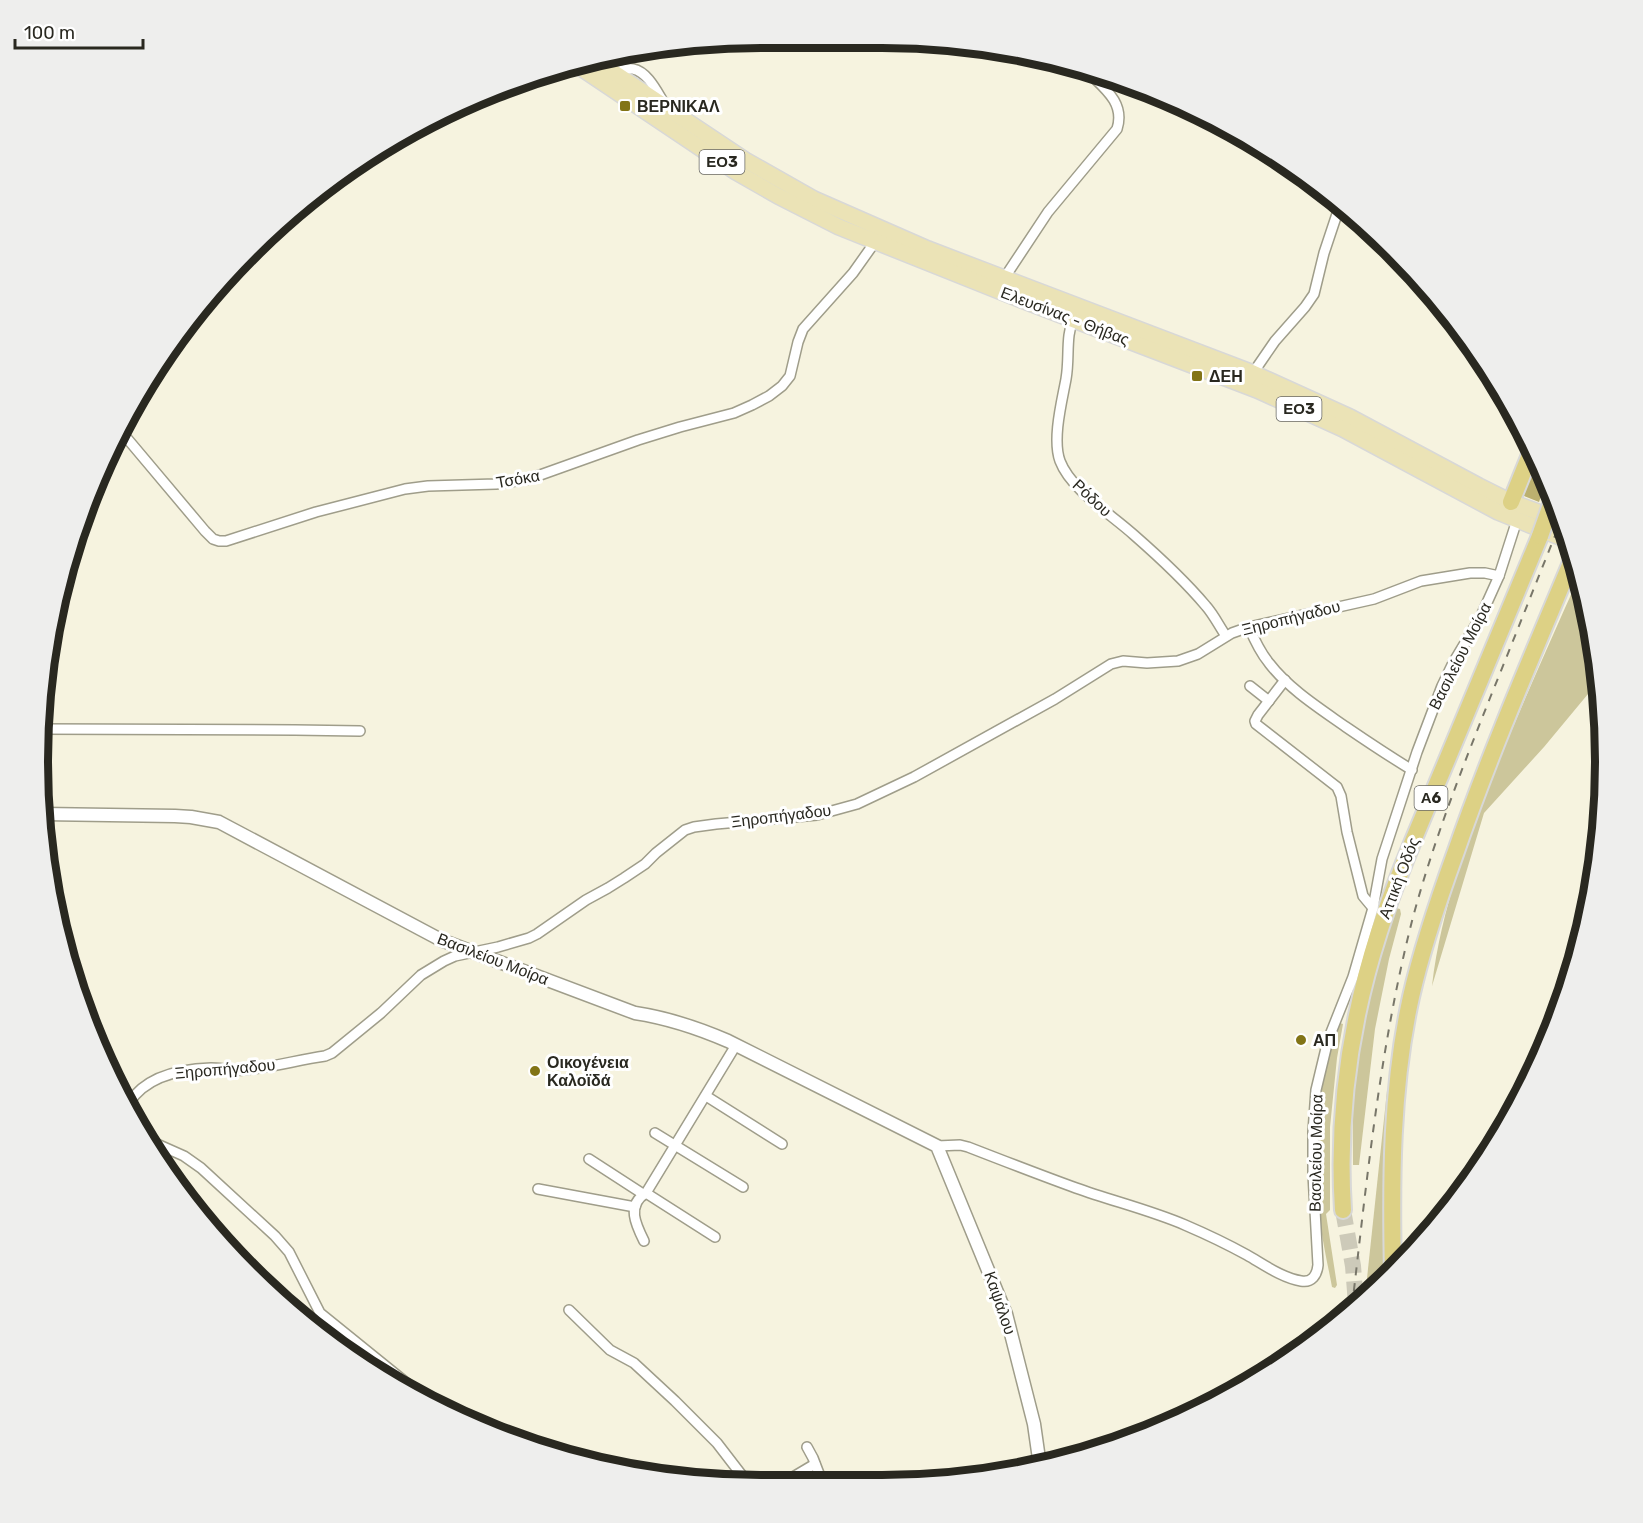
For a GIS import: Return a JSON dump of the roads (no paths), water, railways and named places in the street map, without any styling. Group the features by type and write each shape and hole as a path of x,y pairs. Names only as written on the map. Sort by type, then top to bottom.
{"highway":[{"path":"1511,502 1528,460"},
{"name":"Αττική Οδός","path":"1343,1210 1342,1122 1347,1068 1364,982 1378,932 1414,838 1549,511"},
{"name":"Α6","path":"1393,1258 1394,1141 1400,1070 1414,988 1430,926 1477,790 1568,569"}],"main road":[{"name":"Ελευσίνας - Θήβας","path":"604,66 745,160 814,199 1001,284"},
{"name":"Ελευσίνας - Θήβας","path":"585,70 744,176 807,211 875,242 1253,373 1350,417 1511,502 1552,517"},
{"name":"Ελευσίνας - Θήβας","path":"1075,312 1301,409 1479,502 1558,537"},
{"path":"1511,502 1517,520"}],"street":[{"path":"1001,284 1048,212 1117,129 1118,107 1113,96 1099,82"},
{"path":"1253,373 1275,341 1305,308 1314,294 1337,213"},
{"name":"Τσόκα","path":"126,438 205,531 213,539 219,541 240,537 359,500 405,489 496,484 529,479 671,430 734,413 769,396 790,376 803,329 853,273 875,242"},
{"name":"Ρόδου","path":"1075,312 1067,339 1068,363 1057,442 1060,462 1078,487 1135,535 1193,592 1226,636"},
{"name":"Βασιλείου Μοίρα","path":"51,814 175,816 219,822 392,915 471,953 635,1013 677,1022 704,1031 937,1146 968,1147 1076,1188 1182,1223 1221,1241 1285,1276 1302,1281 1312,1280 1318,1272 1313,1132 1316,1090 1328,1040 1353,977 1372,908 1382,859 1442,686 1481,616 1499,576 1517,520"},
{"name":"Ξηροπήγαδου","path":"133,1097 159,1078 171,1073 213,1068 242,1070 332,1053 421,975 449,958 498,947 537,934 586,900 631,873 685,830 716,824 817,815 857,804 914,777 1055,699 1111,664 1123,661 1146,663 1178,661 1198,654 1226,636 1249,627 1374,598 1421,581 1470,573 1499,576"},
{"path":"1249,627 1262,653 1285,680 1380,751 1412,770"},
{"path":"1285,680 1258,715 1256,724 1333,783 1340,791 1360,887 1363,896 1372,908"},
{"path":"1250,686 1269,701"},
{"path":"49,729 360,731"},
{"path":"644,1241 634,1220 635,1207 736,1046"},
{"path":"706,1096 782,1144"},
{"path":"655,1133 742,1187"},
{"path":"161,1146 184,1156 201,1168 275,1236 289,1252 320,1313 392,1371"},
{"name":"Καψάλου","path":"937,1146 1006,1314 1034,1424 1039,1457"},
{"path":"589,1159 715,1237"},
{"path":"538,1189 635,1207"},
{"path":"570,1310 610,1350 634,1364 675,1401 717,1443 741,1474"},
{"path":"807,1447 819,1475"},
{"path":"796,1475 815,1464"}],"tunnel":[{"path":"1343,1210 1353,1266 1355,1295"}],"railway":[{"path":"1353,1297 1383,1064 1412,921 1438,836 1458,781 1557,531"}],"place":[{"name":"ΒΕΡΝΙΚΑΛ","path":"625,106"},
{"name":"ΔΕΗ","path":"1197,376"},
{"name":"ΑΠ","path":"1301,1040"},
{"name":"Οικογένεια Καλοϊδά","path":"535,1071"}]}
